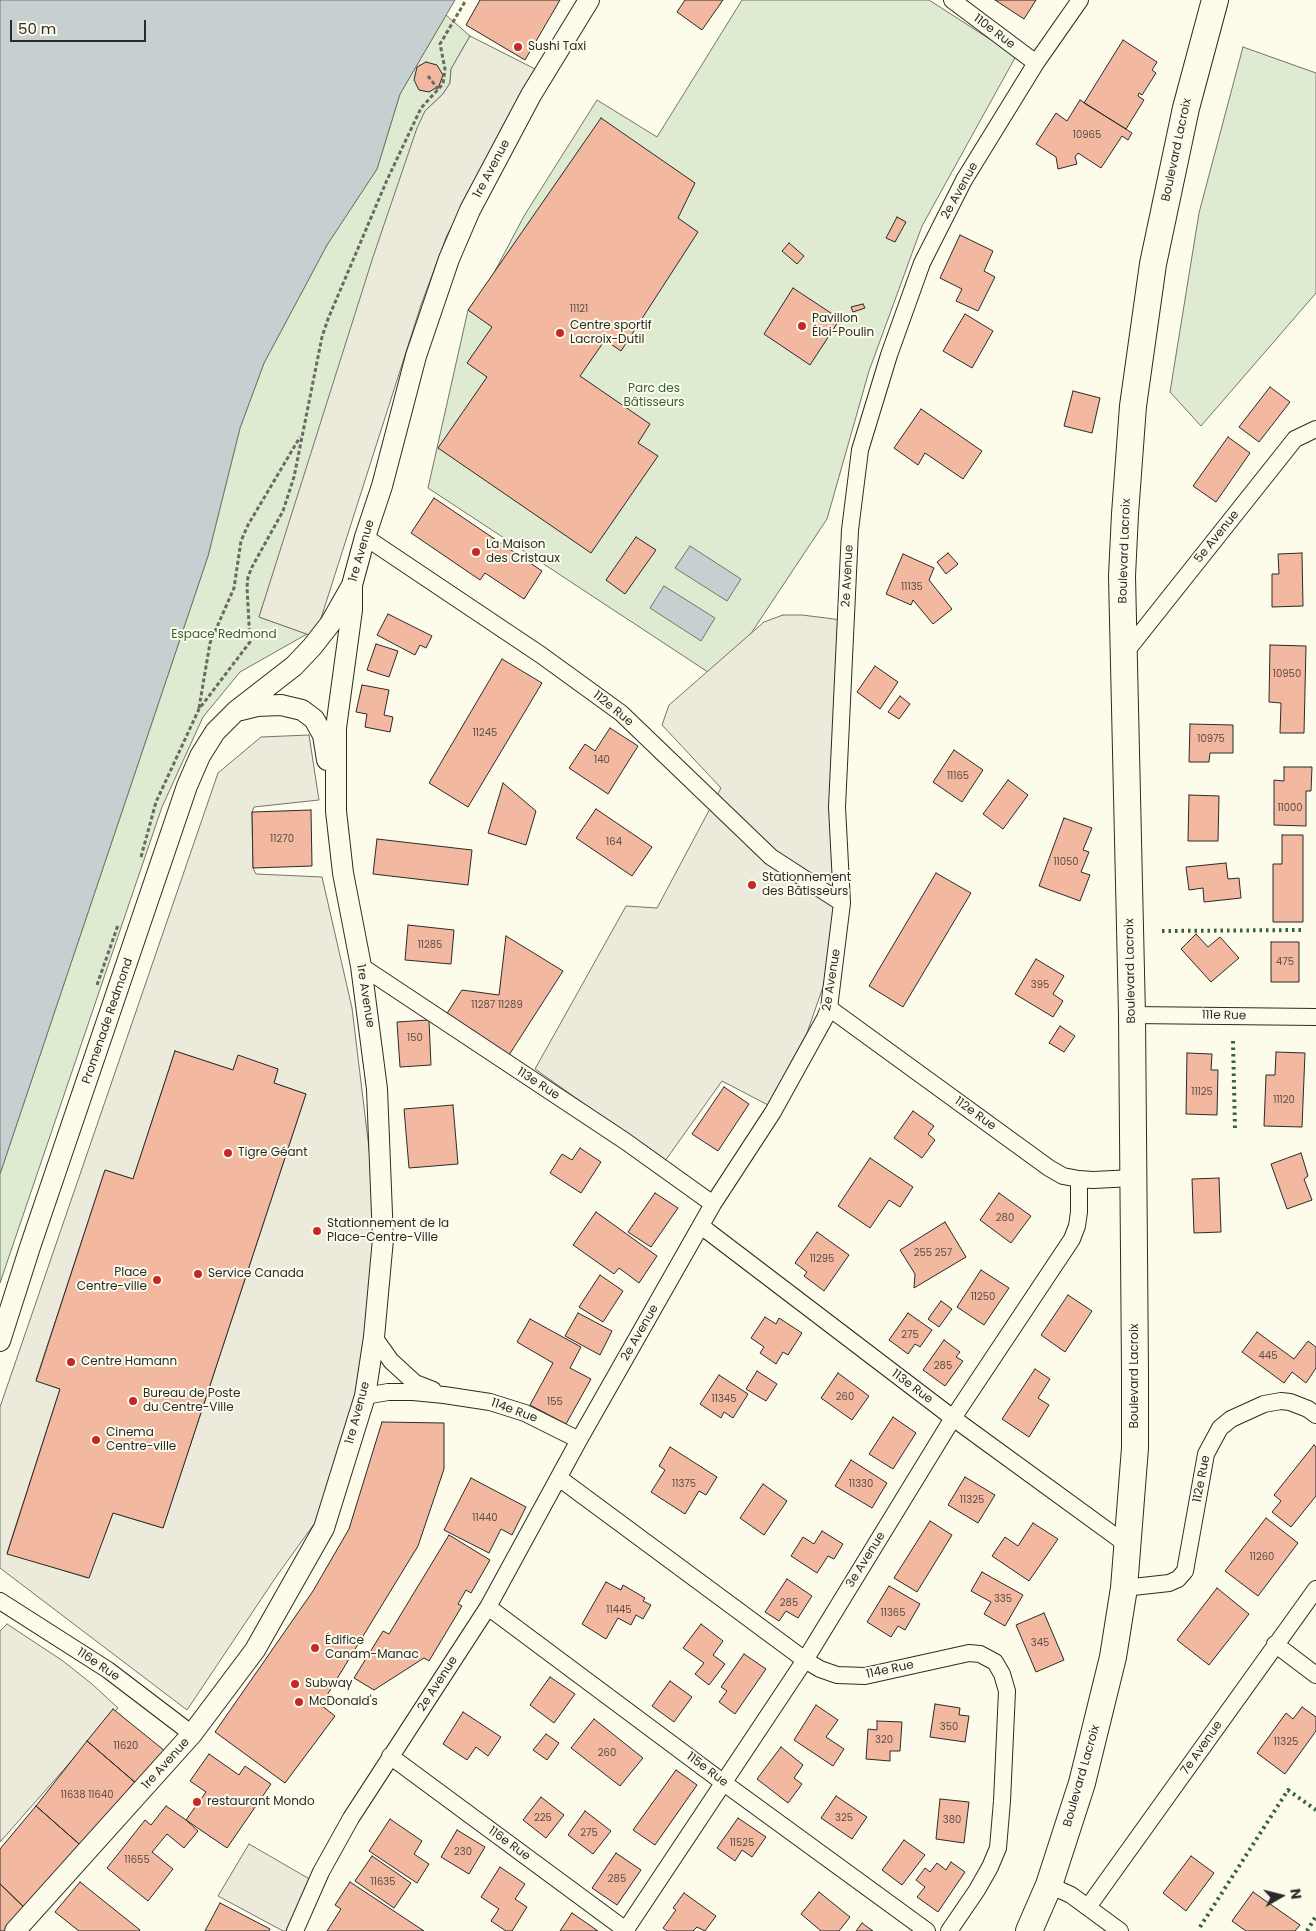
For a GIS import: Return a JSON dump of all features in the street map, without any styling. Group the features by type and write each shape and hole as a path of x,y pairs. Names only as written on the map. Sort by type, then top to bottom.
{"main road":[{"name":"Boulevard Lacroix","path":"1029,1931 1048,1885 1082,1783 1114,1657 1124,1588 1135,1448 1132,1015 1122,576 1133,406 1155,254 1186,108 1215,2"}],"street":[{"name":"1re Avenue","path":"15,1931 192,1734 255,1650 324,1528 365,1396 374,1337 383,1239 377,1089 361,966 343,873 336,811 336,728 352,610 352,585 382,486 416,356 449,259 470,210 531,95 589,0"},
{"name":"110e Rue","path":"952,0 1036,64"},
{"name":"2e Avenue","path":"295,1931 321,1872 351,1818 488,1606 579,1440 713,1204 773,1112 830,1008 842,903 837,807 850,530 860,450 889,355 922,263 964,180 1036,64 1080,0"},
{"name":"5e Avenue","path":"1125,653 1296,440 1316,429"},
{"name":"112e Rue","path":"365,537 541,656 621,713 770,857 842,903"},
{"name":"Promenade Redmond","path":"0,1341 30,1247 187,786 200,756 215,732 236,711 294,666 312,647 330,624 352,585"},
{"path":"236,711 257,706 281,705 302,710 314,719 323,735 336,811"},
{"name":"113e Rue","path":"361,966 625,1141 713,1204"},
{"name":"112e Rue","path":"830,1008 1048,1168 1063,1176 1079,1179 1134,1178"},
{"name":"111e Rue","path":"1132,1015 1316,1017"},
{"name":"3e Avenue","path":"626,1931 805,1660 953,1418 1072,1239 1077,1226 1079,1212 1079,1179"},
{"name":"113e Rue","path":"701,1226 953,1418 1126,1544"},
{"name":"114e Rue","path":"374,1337 391,1361 414,1383 444,1395"},
{"name":"114e Rue","path":"365,1396 388,1392 444,1395 490,1402 525,1413 579,1440"},
{"name":"112e Rue","path":"1124,1588 1169,1583 1178,1579 1185,1570 1206,1454 1220,1428 1232,1419 1264,1404 1280,1401 1290,1402 1308,1409 1316,1415"},
{"name":"114e Rue","path":"559,1478 805,1660 837,1675 865,1676 969,1653 980,1654 995,1662 1002,1674 1007,1691 998,1848 986,1875 949,1931"},
{"name":"7e Avenue","path":"1088,1907 1316,1589"},
{"name":"116e Rue","path":"0,1601 108,1670 192,1734"},
{"name":"115e Rue","path":"488,1606 724,1783 927,1931"},
{"path":"1275,1644 1316,1675"},
{"name":"116e Rue","path":"390,1756 626,1931"},
{"path":"1048,1885 1071,1895 1120,1931"}],"path":[{"path":"302,434 241,540 234,588 210,643 199,709 250,642 248,577 283,511 294,477 322,337 328,319 387,180 421,108 443,84 445,78 440,44 466,0"},
{"path":"428,76 438,88"}],"green space":[{"name":"Parc des Bâtisseurs","path":"742,0 929,0 1016,56 922,226 869,371 827,519 720,680 428,488 468,310 486,288 524,216 597,100 657,137"},
{"name":"Espace Redmond","path":"446,15 470,36 451,69 450,83 443,94 425,111 259,617 307,634 240,672 203,717 162,807 0,1283 0,1174 208,556 240,428 264,363 327,245 377,169 400,94"},
{"path":"1243,47 1316,73 1316,293 1201,426 1170,392 1199,213"}],"shaded area":[{"path":"0,0 455,0 400,94 377,169 327,245 264,363 240,428 208,556 0,1174"},
{"path":"470,36 539,71 447,235 421,305 315,637 259,617 373,257 417,128 425,111 443,94 450,83 451,69"},
{"path":"690,546 741,579 727,601 675,568"},
{"path":"664,586 715,618 701,641 650,608"},
{"name":"Stationnement des Bâtisseurs","path":"783,615 802,615 842,620 833,938 824,984 807,1033 768,1105 722,1081 665,1161 535,1069 626,906 657,908 721,788 662,725 669,705 764,622"},
{"name":"Stationnement de la Place-Centre-Ville","path":"309,735 319,800 254,807 252,812 253,868 256,874 322,877 352,1008 371,1165 375,1282 357,1406 317,1520 278,1574 187,1710 0,1568 0,1407 218,773 261,737","holes":["175,1051 233,1070 238,1056 278,1069 274,1083 306,1094 163,1528 113,1513 88,1578 7,1553 60,1389 36,1380 105,1170 133,1179"]},
{"path":"7,1624 63,1661 118,1708 0,1842 0,1631"},
{"path":"249,1844 313,1881 286,1931 218,1896"}],"building":[{"path":"480,0 560,0 525,60 466,25"},
{"path":"685,0 723,0 702,30 677,12"},
{"path":"995,0 1036,0 1024,19"},
{"path":"1123,40 1157,62 1152,70 1156,73 1142,95 1139,93 1138,96 1144,100 1126,129 1084,103"},
{"path":"426,62 437,65 443,75 439,86 429,92 419,90 414,80 417,67"},
{"path":"1080,100 1132,133 1128,140 1122,136 1101,168 1078,153 1075,157 1077,164 1058,169 1056,157 1036,144 1056,113 1067,121"},
{"name":"Centre sportif Lacroix-Dutil","path":"601,118 695,183 678,218 698,232 621,351 605,340 580,376 650,424 638,443 658,456 591,553 438,448 487,377 467,363 492,327 468,310"},
{"path":"897,217 906,222 895,242 886,238"},
{"path":"960,235 993,251 984,271 995,277 978,311 956,301 962,289 940,278"},
{"path":"789,243 804,256 797,264 782,251"},
{"name":"Pavillon Éloi-Poulin","path":"793,288 840,319 810,365 764,334"},
{"path":"863,304 865,308 853,312 851,307"},
{"path":"965,314 993,331 972,368 943,351"},
{"path":"1270,387 1290,402 1259,442 1239,427"},
{"path":"1073,391 1100,398 1092,433 1064,426"},
{"path":"921,409 982,451 963,479 925,453 918,465 894,448"},
{"path":"1228,437 1250,453 1216,502 1193,486"},
{"name":"La Maison des Cristaux","path":"434,498 542,571 524,599 485,573 480,580 411,533"},
{"path":"636,537 656,550 625,594 606,580"},
{"path":"948,553 958,564 946,574 937,562"},
{"path":"1302,553 1303,606 1272,607 1272,574 1279,574 1278,554"},
{"path":"903,554 934,568 929,580 952,609 933,624 913,600 911,605 886,594"},
{"path":"388,614 432,636 426,648 420,645 415,655 377,635"},
{"path":"376,644 398,651 389,677 367,670"},
{"path":"1270,645 1306,646 1304,733 1280,733 1281,703 1269,702"},
{"path":"502,659 542,683 468,807 429,783"},
{"path":"875,666 898,682 880,709 857,692"},
{"path":"362,685 389,690 384,715 393,717 390,732 365,727 367,714 356,712"},
{"path":"900,696 910,704 899,719 888,712"},
{"path":"1190,724 1233,725 1233,753 1210,753 1209,762 1189,762"},
{"path":"610,728 638,746 608,794 569,768 585,744 595,751"},
{"path":"954,750 983,770 962,802 933,782"},
{"path":"1284,767 1312,767 1311,791 1306,791 1306,826 1274,825 1274,780 1284,781"},
{"path":"1008,780 1028,795 1003,829 983,814"},
{"path":"503,783 536,811 526,845 488,833"},
{"path":"1189,795 1219,796 1218,841 1188,841"},
{"path":"596,809 652,847 632,876 576,838"},
{"path":"311,810 312,866 253,868 252,812"},
{"path":"1064,818 1092,828 1083,850 1089,852 1081,872 1090,875 1080,901 1039,886"},
{"path":"1282,835 1303,835 1303,922 1273,922 1273,864 1282,864"},
{"path":"377,839 472,850 468,885 373,874"},
{"path":"1226,863 1228,879 1239,878 1241,898 1204,902 1203,888 1189,890 1186,867"},
{"path":"936,873 971,893 903,1007 869,986"},
{"path":"408,925 454,930 451,964 405,960"},
{"path":"1196,934 1208,947 1220,937 1239,958 1211,982 1181,949"},
{"path":"506,936 563,971 509,1055 446,1015 462,990 499,995"},
{"path":"1271,942 1299,942 1299,982 1271,982"},
{"path":"1036,959 1064,976 1053,994 1063,1001 1053,1017 1015,994"},
{"path":"429,1020 431,1065 400,1067 397,1022"},
{"path":"1060,1026 1075,1036 1064,1052 1049,1043"},
{"name":"Place Centre-ville","path":"175,1051 233,1070 238,1055 278,1069 274,1083 306,1094 163,1528 113,1513 89,1578 7,1554 60,1389 36,1381 105,1170 133,1179"},
{"path":"1276,1052 1305,1053 1302,1127 1264,1126 1266,1075 1275,1075"},
{"path":"1187,1053 1212,1054 1211,1070 1218,1070 1217,1115 1186,1114"},
{"path":"724,1087 749,1104 718,1151 692,1134"},
{"path":"453,1105 458,1164 409,1168 404,1109"},
{"path":"913,1111 934,1126 928,1134 935,1140 922,1158 894,1138"},
{"path":"580,1148 601,1162 581,1193 550,1173 562,1154 572,1160"},
{"path":"1301,1153 1308,1176 1304,1179 1312,1200 1287,1209 1271,1164"},
{"path":"870,1158 913,1187 900,1207 889,1200 870,1228 838,1206"},
{"path":"1219,1178 1221,1232 1194,1233 1192,1179"},
{"path":"655,1193 678,1208 651,1247 628,1232"},
{"path":"999,1193 1031,1216 1011,1243 980,1220"},
{"path":"596,1212 657,1256 639,1283 619,1268 614,1274 573,1245"},
{"path":"945,1222 966,1257 914,1288 915,1274 900,1250"},
{"path":"817,1232 849,1255 824,1291 804,1276 807,1272 795,1263"},
{"path":"981,1270 1009,1288 984,1325 957,1307"},
{"path":"600,1275 623,1291 603,1322 579,1307"},
{"path":"1068,1295 1092,1311 1065,1352 1041,1335"},
{"path":"941,1301 952,1309 939,1327 928,1319"},
{"path":"578,1313 612,1331 600,1355 565,1336"},
{"path":"908,1313 932,1330 920,1347 915,1344 908,1354 889,1340"},
{"path":"765,1317 776,1324 779,1318 802,1333 788,1355 783,1352 776,1364 760,1353 764,1347 751,1338"},
{"path":"530,1319 581,1347 570,1368 591,1379 566,1424 530,1405 553,1363 517,1342"},
{"path":"1257,1332 1294,1359 1308,1341 1316,1347 1316,1368 1306,1383 1292,1372 1284,1383 1242,1352"},
{"path":"944,1340 960,1352 956,1357 963,1361 945,1386 923,1370"},
{"path":"1035,1369 1050,1379 1038,1398 1049,1405 1029,1437 1002,1419"},
{"path":"757,1371 777,1384 766,1401 746,1389"},
{"path":"838,1373 869,1396 852,1420 821,1398"},
{"path":"719,1375 748,1394 733,1418 724,1412 721,1418 700,1404"},
{"path":"893,1417 916,1433 893,1469 869,1454"},
{"name":"Édifice Canam-Manac","path":"382,1422 444,1423 444,1469 418,1546 321,1705 335,1716 285,1783 215,1732 313,1591 349,1529"},
{"path":"1314,1445 1316,1447 1316,1496 1291,1527 1272,1512 1281,1501 1274,1495"},
{"path":"670,1447 717,1477 706,1495 699,1491 685,1514 651,1492 665,1470 659,1466"},
{"path":"851,1460 887,1483 872,1508 835,1486"},
{"path":"965,1477 995,1495 978,1523 948,1505"},
{"path":"471,1478 526,1507 512,1535 501,1529 489,1553 444,1530"},
{"path":"763,1484 787,1501 764,1535 740,1518"},
{"path":"1266,1518 1298,1543 1258,1596 1225,1571"},
{"path":"930,1521 952,1535 917,1592 894,1578"},
{"path":"1033,1523 1058,1539 1029,1581 992,1556 1005,1537 1018,1546"},
{"path":"822,1531 843,1544 834,1559 828,1556 817,1573 791,1556 803,1537 814,1544"},
{"path":"449,1535 490,1560 471,1593 466,1590 458,1604 462,1606 429,1661 424,1658 374,1690 354,1678 383,1631 389,1634"},
{"path":"982,1572 1023,1595 1005,1626 984,1614 991,1602 971,1591"},
{"path":"787,1579 812,1596 798,1618 786,1611 779,1621 765,1612"},
{"path":"606,1582 621,1590 623,1585 645,1598 643,1601 651,1605 643,1619 636,1615 631,1625 618,1618 606,1639 582,1624"},
{"path":"889,1586 920,1604 905,1630 898,1626 891,1637 867,1622"},
{"path":"1217,1588 1249,1614 1209,1665 1177,1640"},
{"path":"1044,1613 1064,1660 1036,1672 1016,1625"},
{"path":"701,1624 723,1641 713,1655 725,1664 709,1685 695,1674 704,1663 683,1648"},
{"path":"744,1654 766,1669 735,1714 719,1702 727,1691 721,1687"},
{"path":"550,1677 575,1694 554,1723 530,1705"},
{"path":"670,1681 692,1697 674,1722 652,1706"},
{"path":"935,1704 960,1708 959,1715 969,1716 965,1742 930,1737"},
{"path":"816,1705 838,1720 826,1737 844,1749 833,1766 794,1740"},
{"path":"1302,1707 1316,1717 1316,1731 1285,1774 1257,1753 1286,1713 1293,1719"},
{"path":"113,1709 165,1751 137,1784 87,1741"},
{"path":"463,1712 501,1737 488,1756 476,1747 467,1760 443,1744"},
{"path":"594,1719 643,1758 620,1786 571,1748"},
{"path":"877,1721 902,1722 900,1751 890,1751 890,1761 866,1759 868,1729 877,1730"},
{"path":"546,1734 559,1743 547,1760 533,1750"},
{"path":"87,1741 137,1784 86,1850 36,1806"},
{"path":"781,1747 803,1765 794,1778 802,1784 788,1803 757,1779"},
{"path":"209,1754 239,1775 245,1766 271,1784 227,1848 186,1820 206,1792 190,1781"},
{"path":"676,1770 697,1785 655,1845 633,1830"},
{"path":"836,1796 867,1817 852,1839 821,1818"},
{"path":"541,1797 564,1815 546,1838 523,1820"},
{"path":"940,1799 969,1802 964,1843 936,1839"},
{"path":"36,1806 86,1850 28,1911 0,1884 0,1849"},
{"path":"166,1806 198,1831 184,1848 167,1834 152,1852 173,1869 148,1901 107,1868 145,1820 151,1825"},
{"path":"585,1811 611,1831 593,1854 568,1835"},
{"path":"738,1818 766,1837 752,1857 742,1850 735,1861 717,1848"},
{"path":"390,1819 422,1841 414,1854 429,1864 417,1883 369,1851"},
{"path":"457,1830 485,1847 469,1874 441,1857"},
{"path":"904,1840 925,1855 902,1885 882,1870"},
{"path":"616,1853 641,1870 617,1905 592,1888"},
{"path":"372,1856 411,1883 394,1908 355,1881"},
{"path":"1191,1856 1214,1873 1186,1911 1163,1893"},
{"path":"951,1862 965,1872 938,1912 917,1897 925,1887 916,1880 925,1868 930,1872 937,1863 946,1870"},
{"path":"500,1867 525,1884 515,1899 527,1907 512,1931 506,1931 491,1921 499,1909 481,1897"},
{"path":"80,1882 140,1930 79,1931 55,1912"},
{"path":"350,1882 424,1931 327,1931 341,1909 335,1905"},
{"path":"0,1884 28,1911 9,1931 0,1931"},
{"path":"819,1892 850,1917 839,1931 821,1931 801,1914"},
{"path":"1253,1892 1300,1925 1295,1931 1246,1931 1232,1921"},
{"path":"684,1893 716,1916 705,1931 697,1927 693,1931 667,1931 663,1928 676,1910 673,1908"},
{"path":"220,1903 270,1929 269,1931 205,1931"},
{"path":"572,1913 598,1931 560,1931"},
{"path":"862,1923 873,1931 856,1931"}],"hedge":[{"path":"1162,931 1303,930"},
{"path":"1233,1041 1235,1129"},
{"path":"1200,1927 1288,1790 1316,1810"},
{"path":"1307,1931 1316,1916"}],"place":[{"name":"Sushi Taxi","path":"518,47"},
{"name":"Pavillon Éloi-Poulin","path":"802,326"},
{"name":"Centre sportif Lacroix-Dutil","path":"560,333"},
{"name":"La Maison des Cristaux","path":"476,552"},
{"name":"Stationnement des Bâtisseurs","path":"752,885"},
{"name":"Tigre Géant","path":"228,1153"},
{"name":"Stationnement de la Place-Centre-Ville","path":"317,1231"},
{"name":"Service Canada","path":"198,1274"},
{"name":"Place Centre-ville","path":"157,1280"},
{"name":"Centre Hamann","path":"71,1362"},
{"name":"Bureau de Poste du Centre-Ville","path":"133,1401"},
{"name":"Cinema Centre-ville","path":"96,1440"},
{"name":"Édifice Canam-Manac","path":"315,1648"},
{"name":"Subway","path":"295,1684"},
{"name":"McDonald's","path":"299,1702"},
{"name":"restaurant Mondo","path":"197,1802"}]}
